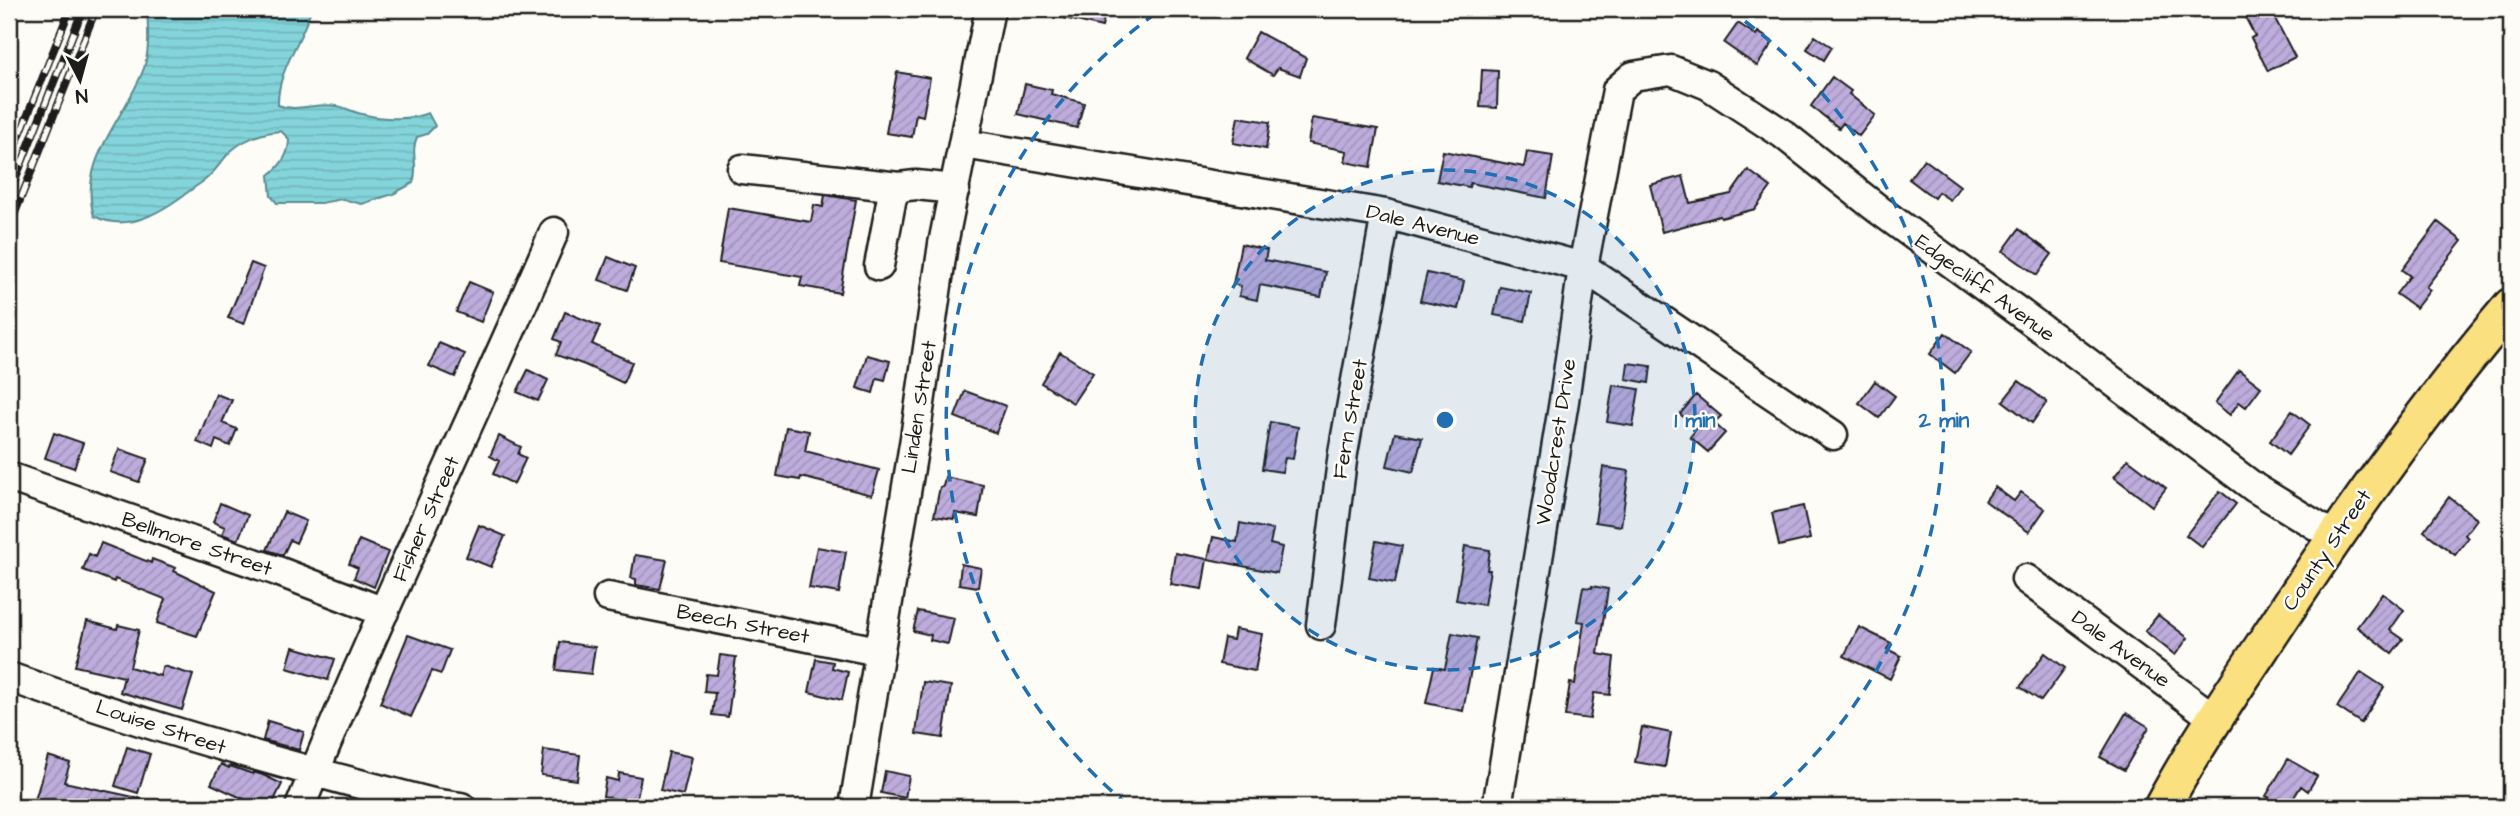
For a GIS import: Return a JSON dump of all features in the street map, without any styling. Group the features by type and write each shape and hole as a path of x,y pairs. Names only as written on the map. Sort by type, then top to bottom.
{"main road":[{"name":"County Street","path":"2162,807 2215,719 2335,537 2382,470 2472,352 2511,306"}],"street":[{"name":"Linden Street","path":"854,807 915,438 943,244 990,9"},
{"name":"Edgecliff Avenue","path":"1627,81 1633,76 1671,70 1707,85 1783,134 1879,211 2255,488 2335,537"},
{"name":"Woodcrest Drive","path":"1497,807 1564,401 1583,267 1618,89 1627,81"},
{"name":"Dale Avenue","path":"964,144 1386,214 1583,267 1833,435"},
{"path":"742,169 900,187 916,185 955,189"},
{"path":"879,266 892,197 900,187"},
{"name":"Fern Street","path":"1321,625 1343,453 1386,214"},
{"name":"Fisher Street","path":"300,807 554,232"},
{"name":"Bellmore Street","path":"9,477 384,612"},
{"name":"Dale Avenue","path":"2026,579 2215,719"},
{"name":"Beech Street","path":"608,597 878,651"},
{"name":"Louise Street","path":"12,685 314,773 433,803 461,807"}],"water":[{"path":"147,9 311,9 281,80 278,105 292,108 337,106 384,118 412,117 428,113 435,126 427,134 417,137 413,183 393,194 362,204 342,199 321,203 277,203 271,196 269,175 284,159 288,150 289,139 281,131 260,135 239,145 205,180 153,214 124,222 94,216 92,176 98,157 136,86 146,61"}],"building":[{"path":"1052,9 1106,9 1102,27 1051,15"},
{"path":"2241,9 2270,9 2295,57 2268,71 2251,38 2255,36"},
{"path":"1738,23 1773,42 1757,66 1724,43"},
{"path":"1258,32 1306,58 1300,76 1278,68 1273,75 1244,58"},
{"path":"1815,36 1832,47 1824,60 1807,49"},
{"path":"1482,70 1498,71 1497,108 1480,107"},
{"path":"897,72 930,78 923,116 916,114 912,137 886,133"},
{"path":"1832,77 1875,115 1859,136 1843,123 1839,128 1811,106"},
{"path":"1025,84 1052,90 1051,94 1084,103 1077,128 1018,114"},
{"path":"1238,117 1270,122 1266,149 1233,143"},
{"path":"1312,118 1378,129 1371,167 1345,162 1347,151 1308,143"},
{"path":"1443,151 1524,167 1527,152 1553,156 1546,198 1470,183 1469,187 1437,181"},
{"path":"1924,159 1960,186 1950,200 1938,192 1934,198 1909,179"},
{"path":"1748,170 1771,187 1755,209 1662,232 1650,185 1683,176 1690,203 1731,194"},
{"path":"825,195 856,200 840,293 800,286 802,277 719,263 728,208 811,222 814,205 823,207"},
{"path":"2438,222 2462,241 2426,287 2430,290 2416,308 2396,294 2410,276 2402,270"},
{"path":"2019,229 2052,254 2037,275 2003,251"},
{"path":"1241,244 1267,250 1265,260 1326,272 1321,297 1260,285 1257,300 1239,296 1241,286 1233,284"},
{"path":"608,257 635,268 627,290 599,280"},
{"path":"251,263 264,268 244,324 228,318"},
{"path":"1427,273 1464,281 1458,309 1420,301"},
{"path":"469,282 493,292 481,322 456,312"},
{"path":"1500,287 1531,293 1525,321 1494,315"},
{"path":"565,312 600,326 592,344 632,362 623,383 556,355 561,342 554,339"},
{"path":"1945,333 1971,352 1955,373 1930,354"},
{"path":"439,343 465,354 455,377 429,366"},
{"path":"1060,352 1093,373 1073,403 1041,383"},
{"path":"867,355 890,361 885,380 877,378 873,393 857,388"},
{"path":"1628,363 1651,366 1649,383 1626,379"},
{"path":"528,370 548,380 538,401 517,392"},
{"path":"2239,370 2261,387 2246,407 2239,402 2230,415 2215,403"},
{"path":"1875,381 1895,396 1879,418 1859,403"},
{"path":"2019,381 2047,402 2032,423 2003,401"},
{"path":"1613,385 1639,389 1633,426 1607,422"},
{"path":"965,391 1006,406 996,433 955,417"},
{"path":"216,394 232,400 222,423 237,429 230,446 216,440 213,449 197,442"},
{"path":"1696,395 1721,416 1714,423 1725,433 1708,452 1690,437 1697,428 1680,414"},
{"path":"2292,411 2310,425 2288,455 2270,441"},
{"path":"1270,422 1298,427 1293,459 1285,458 1282,472 1262,469"},
{"path":"786,427 809,431 805,451 879,470 872,495 801,477 800,480 777,476"},
{"path":"54,433 83,443 74,468 45,458"},
{"path":"1395,433 1422,438 1413,472 1387,466"},
{"path":"499,436 521,447 518,454 526,458 514,484 493,474 499,461 490,456"},
{"path":"119,449 148,459 139,482 110,472"},
{"path":"2128,459 2166,488 2152,506 2114,477"},
{"path":"1603,467 1629,471 1621,526 1595,522"},
{"path":"945,477 983,485 978,517 955,513 954,519 934,516"},
{"path":"1995,487 2014,501 2021,492 2045,509 2029,532 1985,501"},
{"path":"2220,491 2236,504 2202,547 2186,535"},
{"path":"2449,497 2477,519 2465,535 2468,538 2455,555 2424,531"},
{"path":"220,503 248,515 238,540 222,534 225,527 213,522"},
{"path":"1803,506 1810,539 1779,546 1772,513"},
{"path":"284,512 306,521 296,543 290,540 283,555 267,550"},
{"path":"1240,523 1273,530 1270,544 1282,547 1277,573 1208,559 1213,537 1237,542"},
{"path":"479,525 505,536 491,567 466,557"},
{"path":"359,540 388,552 374,587 354,578 358,568 349,564"},
{"path":"1376,541 1402,546 1395,583 1369,578"},
{"path":"101,543 151,563 152,559 176,568 174,571 216,591 197,636 157,623 165,599 115,579 114,582 83,570 89,554 95,557"},
{"path":"1465,546 1490,550 1487,570 1490,570 1484,605 1456,600"},
{"path":"817,547 846,552 839,593 809,588"},
{"path":"1175,553 1207,559 1202,589 1170,584"},
{"path":"635,555 667,560 660,589 636,585 636,579 631,578"},
{"path":"961,564 981,568 978,587 959,584"},
{"path":"1583,587 1608,589 1598,654 1614,657 1610,695 1594,693 1590,719 1565,716 1570,683 1575,684 1584,622 1577,621"},
{"path":"2382,593 2404,610 2390,630 2403,639 2392,653 2357,627"},
{"path":"918,611 954,618 948,644 930,640 931,635 913,631"},
{"path":"2158,615 2188,638 2175,655 2145,631"},
{"path":"87,621 117,629 118,625 139,630 130,667 160,676 163,666 193,675 182,710 120,692 124,677 75,666"},
{"path":"1859,627 1891,643 1887,649 1901,656 1890,679 1844,656"},
{"path":"1235,629 1262,634 1255,671 1219,664 1224,638 1233,640"},
{"path":"1452,633 1477,638 1463,711 1426,703 1434,667 1445,669"},
{"path":"408,635 450,650 441,674 432,671 411,717 380,703"},
{"path":"560,642 595,647 591,674 556,670"},
{"path":"293,647 335,659 328,680 287,668"},
{"path":"2045,653 2065,668 2041,701 2020,687"},
{"path":"720,655 736,657 728,717 712,715 715,693 704,692 706,674 717,675"},
{"path":"816,659 833,662 832,668 848,672 842,700 809,692"},
{"path":"2361,672 2384,687 2361,723 2337,707"},
{"path":"923,682 951,686 943,738 916,734"},
{"path":"2126,713 2149,727 2124,770 2100,757"},
{"path":"268,721 304,732 299,750 263,740"},
{"path":"1642,727 1671,733 1665,767 1635,762"},
{"path":"127,747 150,754 138,793 115,786"},
{"path":"544,750 580,755 577,780 541,775"},
{"path":"669,752 692,757 683,795 660,790"},
{"path":"48,756 70,763 64,782 148,800 148,807 33,807"},
{"path":"2288,759 2317,776 2308,791 2301,786 2286,807 2266,796"},
{"path":"221,764 263,775 282,784 271,807 261,807 211,784"},
{"path":"885,771 909,776 905,798 881,793"},
{"path":"619,773 641,777 636,803 633,802 632,807 615,804 616,799 603,796 606,778 618,781"}],"railway":[{"path":"9,162 70,9"},
{"path":"9,195 83,9"},
{"path":"9,228 96,9"}]}
